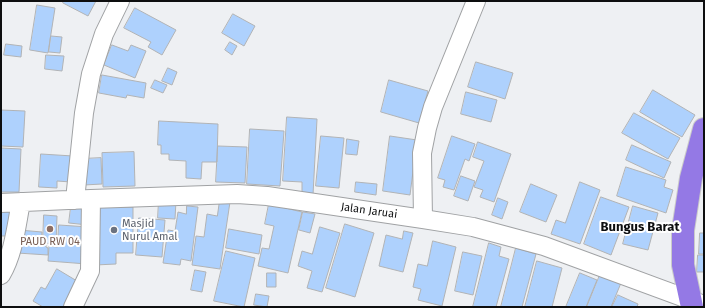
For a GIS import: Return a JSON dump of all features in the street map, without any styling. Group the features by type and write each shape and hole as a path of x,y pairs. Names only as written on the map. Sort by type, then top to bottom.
{"highway":[{"path":"695,304 683,266 683,230 691,178 704,129"}],"street":[{"path":"73,307 90,271 83,199 84,113 91,74 104,34 120,1"},
{"path":"423,219 422,153 427,128 433,108 476,1"},
{"name":"Jalan Jaruai","path":"1,203 237,194 267,196 474,227 544,246 695,304"},
{"path":"1,275 12,250 20,202"}],"building":[{"path":"64,1 96,1 88,16 63,3"},
{"path":"37,5 55,8 48,53 30,50"},
{"path":"135,8 176,30 162,55 148,47 151,42 124,28"},
{"path":"233,14 255,26 244,46 222,33"},
{"path":"51,36 62,37 60,53 49,52"},
{"path":"230,42 237,46 232,55 225,50"},
{"path":"6,44 22,46 21,57 4,55"},
{"path":"112,45 128,51 131,45 146,51 135,78 104,65"},
{"path":"46,55 64,56 62,71 45,69"},
{"path":"476,62 513,73 505,99 468,87"},
{"path":"168,68 177,72 172,85 162,81"},
{"path":"102,75 146,83 144,98 127,95 126,98 99,93"},
{"path":"155,80 167,85 163,93 151,88"},
{"path":"389,80 428,91 419,123 381,112"},
{"path":"653,90 695,115 682,137 640,112"},
{"path":"466,92 497,100 491,122 461,114"},
{"path":"1,110 25,111 23,147 1,146"},
{"path":"634,113 680,138 668,159 622,133"},
{"path":"287,117 317,119 313,195 302,195 302,182 283,181"},
{"path":"159,121 218,124 217,162 202,162 201,179 186,178 186,161 169,160 169,154 161,154 161,145 158,145"},
{"path":"250,129 284,131 280,186 247,184"},
{"path":"321,136 344,138 339,188 316,186"},
{"path":"390,136 417,140 410,195 383,191"},
{"path":"452,136 475,144 469,161 465,159 454,190 443,187 445,180 438,178"},
{"path":"347,139 359,141 357,155 346,154"},
{"path":"478,142 511,154 494,202 480,197 483,190 474,187 484,161 473,157"},
{"path":"632,145 671,162 664,178 626,160"},
{"path":"218,146 247,147 245,183 216,182"},
{"path":"1,148 21,149 19,192 1,192"},
{"path":"134,152 135,186 103,187 102,153"},
{"path":"41,154 73,156 71,182 57,181 57,188 39,187"},
{"path":"101,158 102,184 84,185 82,159"},
{"path":"626,167 666,180 664,187 673,190 666,213 617,196"},
{"path":"461,176 475,181 468,201 454,196"},
{"path":"356,182 377,184 376,195 355,192"},
{"path":"580,182 600,190 580,244 551,234 556,220 565,223"},
{"path":"531,184 557,195 546,222 520,212"},
{"path":"601,197 629,207 611,255 584,244"},
{"path":"498,198 508,202 502,219 492,215"},
{"path":"159,200 176,201 175,219 158,218"},
{"path":"220,200 230,202 220,269 192,265 196,236 204,237 207,214 217,216"},
{"path":"269,204 302,212 288,273 258,266 262,248 269,249 274,226 265,224"},
{"path":"187,206 198,207 191,261 181,259 180,265 163,263 168,230 175,231 178,212 186,214"},
{"path":"633,206 658,213 648,250 623,244"},
{"path":"71,207 90,210 88,225 69,223"},
{"name":"Masjid Nurul Amal","path":"95,207 133,207 133,253 116,253 116,264 95,265"},
{"path":"1,210 10,211 10,236 1,236"},
{"path":"303,212 315,214 310,233 299,230"},
{"name":"PAUD RW 04","path":"44,215 57,216 56,244 43,243"},
{"path":"139,218 165,220 162,257 136,255"},
{"path":"345,224 374,233 355,297 326,288"},
{"path":"59,225 89,227 87,264 48,261 49,246 57,247"},
{"path":"320,227 340,233 322,292 307,288 312,271 298,266 302,251 312,254"},
{"path":"229,229 262,235 259,254 226,248"},
{"path":"19,230 42,232 41,244 46,244 46,247 48,248 48,255 17,253"},
{"path":"404,231 413,233 403,272 379,266 386,235 402,239"},
{"path":"700,233 704,233 704,254 699,254"},
{"path":"433,241 456,247 442,306 418,300 421,289 413,287 418,264 427,266"},
{"path":"489,243 501,247 499,256 509,259 496,307 473,307"},
{"path":"516,248 536,254 522,307 501,307"},
{"path":"226,251 255,258 244,307 214,301"},
{"path":"463,252 482,256 473,295 455,291"},
{"path":"698,255 704,255 704,272 697,272"},
{"path":"537,261 562,268 552,307 525,307"},
{"path":"57,269 77,281 70,307 43,307 33,301 41,287 45,289"},
{"path":"195,270 206,272 202,292 191,290"},
{"path":"267,273 276,273 276,287 267,287"},
{"path":"580,273 597,280 586,307 566,307"},
{"path":"600,275 621,283 611,307 587,307"},
{"path":"256,294 269,296 267,307 254,305"},
{"path":"618,295 638,304 637,307 612,307"}],"place":[{"name":"PAUD RW 04","path":"50,229"},
{"name":"Masjid Nurul Amal","path":"114,230"}],"district":[{"name":"Bungus Barat","path":"640,227"}]}
